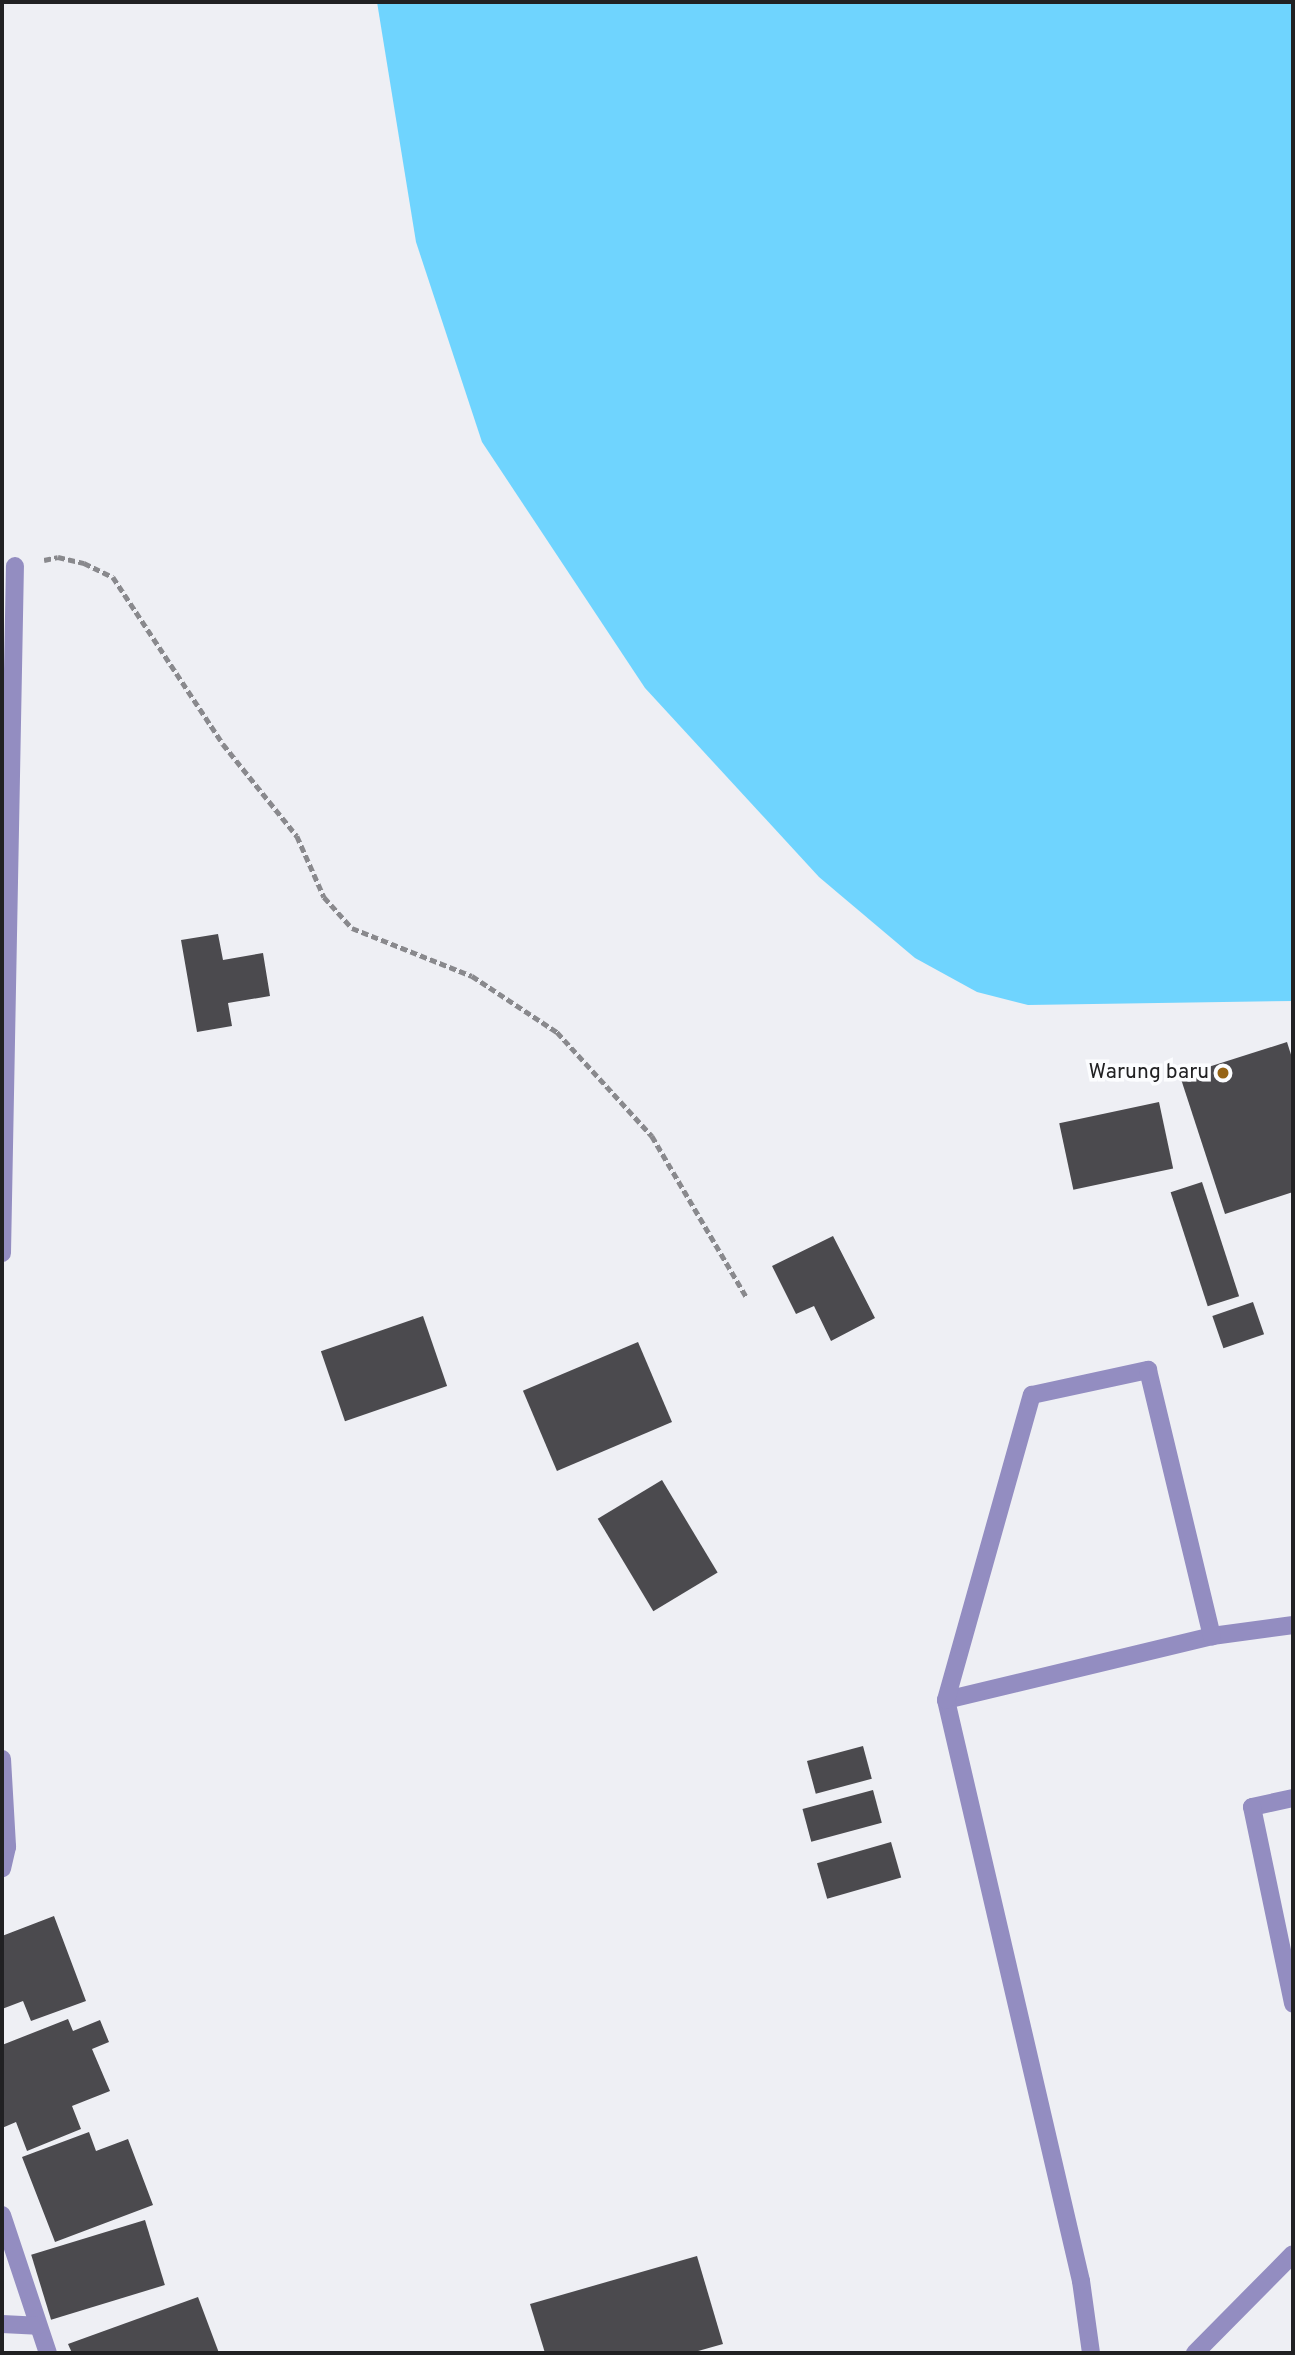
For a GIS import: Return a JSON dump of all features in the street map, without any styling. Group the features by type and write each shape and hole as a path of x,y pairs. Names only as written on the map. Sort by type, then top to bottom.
{"street":[{"path":"2,1254 15,566"},
{"path":"1091,2353 1081,2281 946,1700 1031,1395 1148,1370 1212,1636"},
{"path":"946,1700 1212,1636 1293,1625"},
{"path":"2,1759 7,1847 2,1868"},
{"path":"1293,1798 1252,1807 1293,2004"},
{"path":"2,2215 48,2353"},
{"path":"1195,2353 1293,2254"},
{"path":"2,2324 37,2326"}],"path":[{"path":"15,566 58,557 84,563 113,577 223,744 297,836 324,897 352,928 472,976 557,1032 652,1136 747,1298"}],"water":[{"path":"377,2 1293,2 1293,1001 1028,1005 977,992 915,958 819,877 645,688 482,442 416,242"}],"building":[{"path":"218,934 223,960 263,953 270,996 228,1003 232,1026 197,1032 181,940"},
{"path":"1287,1042 1293,1061 1293,1192 1225,1214 1180,1076"},
{"path":"1159,1102 1173,1169 1073,1190 1059,1123"},
{"path":"1202,1182 1239,1296 1208,1306 1171,1192"},
{"path":"833,1236 875,1318 831,1341 814,1306 796,1314 772,1266"},
{"path":"1253,1302 1264,1334 1223,1348 1212,1316"},
{"path":"423,1316 447,1386 345,1421 321,1351"},
{"path":"638,1342 672,1422 557,1471 523,1391"},
{"path":"662,1480 718,1573 653,1611 598,1519"},
{"path":"863,1746 872,1779 816,1794 807,1761"},
{"path":"873,1790 882,1823 811,1842 802,1809"},
{"path":"891,1842 901,1878 827,1899 817,1863"},
{"path":"54,1916 86,2001 31,2021 23,2001 2,2009 2,1936"},
{"path":"68,2019 73,2031 100,2020 109,2042 92,2049 110,2091 72,2106 81,2129 27,2151 16,2122 2,2128 2,2045"},
{"path":"89,2132 96,2151 128,2139 153,2205 55,2242 22,2157"},
{"path":"145,2220 165,2285 51,2320 31,2255"},
{"path":"697,2256 723,2344 691,2353 545,2353 530,2304"},
{"path":"198,2297 219,2353 72,2353 68,2344"}],"place":[{"name":"Warung baru","path":"1223,1073"}]}
